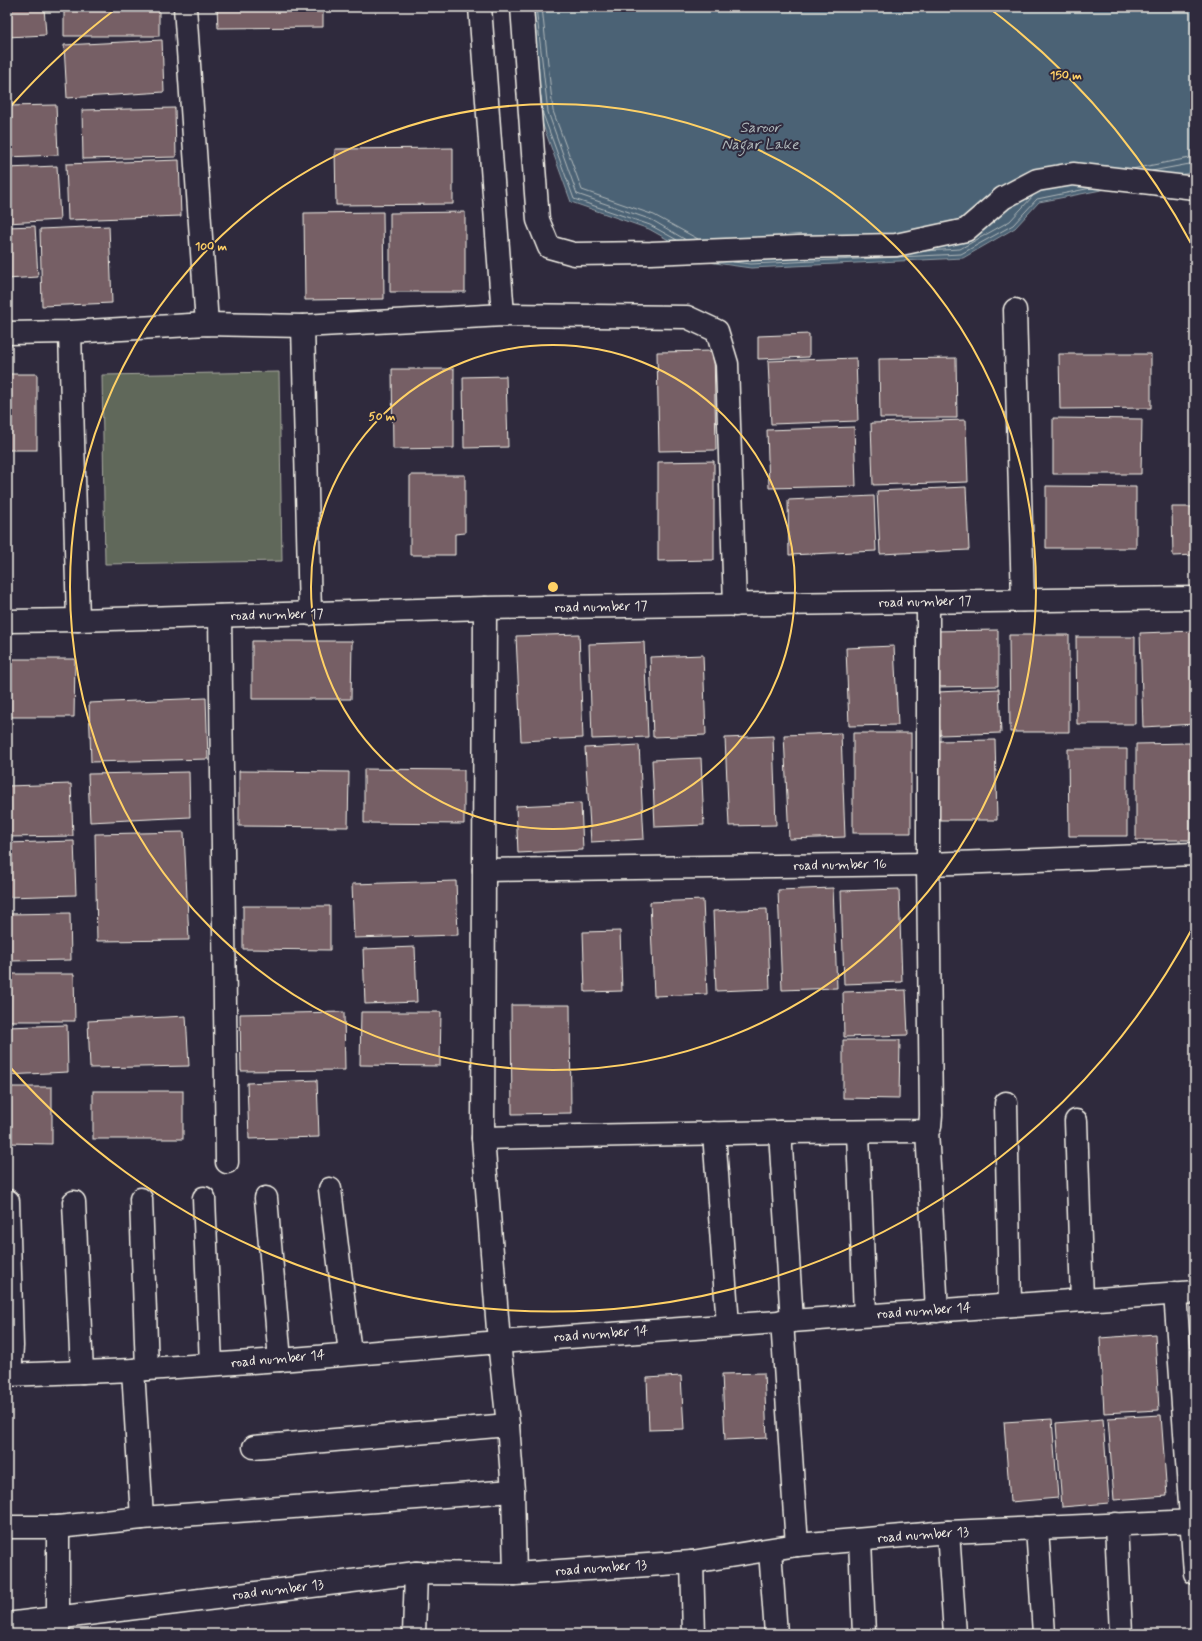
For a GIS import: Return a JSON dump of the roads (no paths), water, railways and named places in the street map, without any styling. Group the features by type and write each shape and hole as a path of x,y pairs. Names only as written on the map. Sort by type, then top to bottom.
{"street":[{"path":"185,7 207,324"},
{"path":"480,7 503,315"},
{"path":"522,7 538,220 549,247 574,254 652,253 798,246 896,245 966,230 1002,198 1037,180 1073,174 1195,188"},
{"path":"1015,310 1023,600"},
{"path":"7,333 70,332 207,324 302,326 503,315 687,317 717,331 727,364 735,604"},
{"path":"302,326 310,614"},
{"path":"70,332 78,620"},
{"name":"road number 17","path":"7,621 310,614 484,608 1195,598"},
{"path":"928,602 928,864 931,1114 930,1127 927,1130 937,1311"},
{"path":"484,608 484,1138 499,1342 513,1491 515,1574"},
{"path":"220,616 227,1162"},
{"name":"road number 16","path":"484,870 928,864 1195,854"},
{"path":"1006,1103 1010,1305"},
{"path":"1076,1121 1082,1300"},
{"path":"484,1138 780,1132 858,1133 927,1130"},
{"path":"780,1132 797,1545"},
{"path":"714,1133 728,1326"},
{"path":"858,1133 865,1315"},
{"path":"330,1189 350,1353"},
{"path":"204,1198 211,1364"},
{"path":"266,1198 280,1360"},
{"path":"141,1199 140,1369 142,1518"},
{"path":"8,1201 12,1346 8,1375"},
{"path":"74,1202 82,1372"},
{"path":"1185,1293 1195,1573"},
{"name":"road number 14","path":"8,1375 140,1369 280,1360 350,1353 1185,1293"},
{"path":"254,1447 508,1425"},
{"path":"7,1526 58,1526 142,1518 513,1491"},
{"name":"road number 13","path":"7,1624 58,1625 416,1573 515,1574 692,1562 797,1545 948,1532 1193,1521"},
{"path":"1116,1524 1121,1634"},
{"path":"58,1526 58,1625"},
{"path":"1037,1528 1044,1634"},
{"path":"948,1532 955,1634"},
{"path":"860,1540 864,1634"},
{"path":"770,1550 776,1634"},
{"path":"692,1562 694,1634"},
{"path":"414,1634 416,1573"}],"water":[{"name":"Saroor Nagar Lake","path":"527,7 1195,7 1195,172 1039,202 1015,228 963,258 751,268 708,262 649,229 571,202 539,114"}]}
